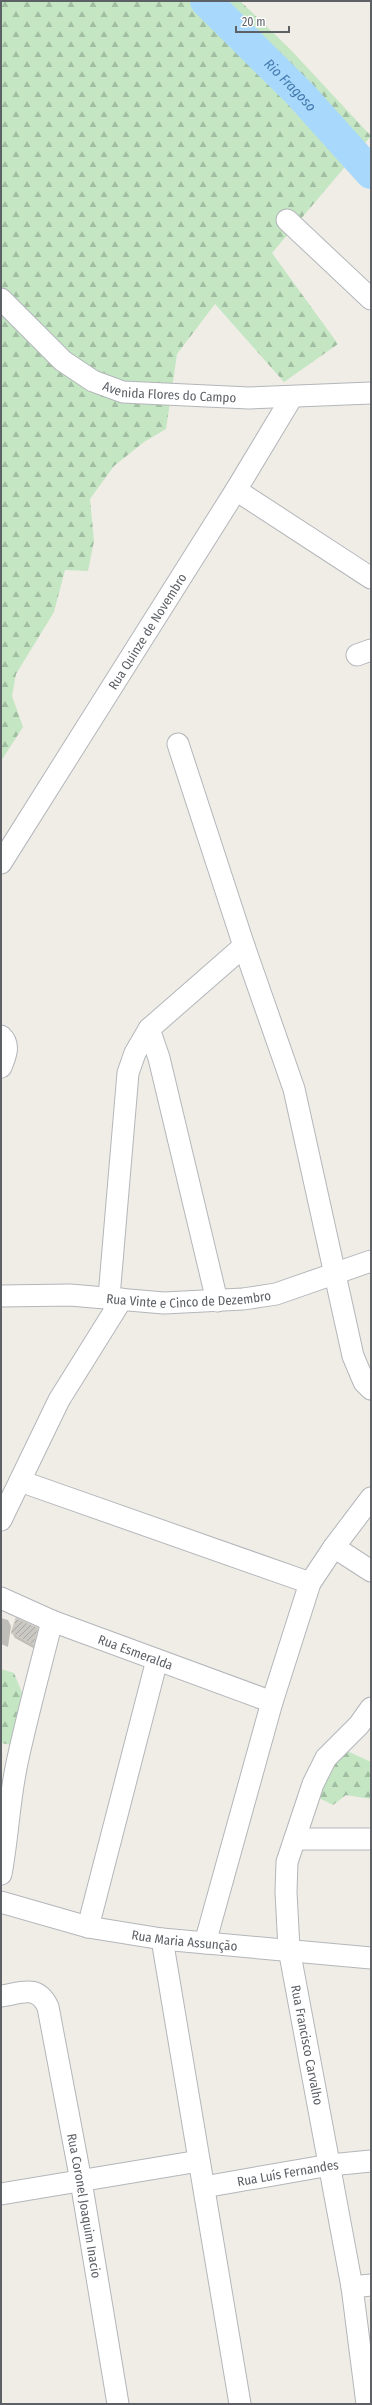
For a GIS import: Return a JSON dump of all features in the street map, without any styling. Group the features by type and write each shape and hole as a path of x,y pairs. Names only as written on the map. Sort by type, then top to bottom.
{"street":[{"path":"287,220 371,299"},
{"name":"Avenida Flores do Campo","path":"1,299 63,361 93,381 123,392 210,397 292,397 371,393"},
{"name":"Rua Quinze de Novembro","path":"1,863 236,490 292,397"},
{"path":"236,490 371,578"},
{"path":"178,744 244,946 294,1089 352,1356 364,1382 371,1389"},
{"path":"1,1520 59,1400 115,1298 128,1073 135,1053 149,1029 244,946"},
{"path":"149,1029 158,1058 217,1301"},
{"path":"1,1036 6,1044 7,1052 1,1067"},
{"name":"Rua Vinte e Cinco de Dezembro","path":"1,1296 70,1295 164,1303 217,1301 276,1294 371,1261"},
{"path":"20,1481 310,1583"},
{"path":"205,1943 272,1702 310,1583 334,1547 371,1498"},
{"path":"334,1547 371,1571"},
{"name":"Rua Esmeralda","path":"1,1598 52,1621 272,1702"},
{"path":"1,1874 7,1844 11,1795 17,1763 52,1621"},
{"path":"88,1927 157,1660"},
{"name":"Rua Francisco Carvalho","path":"367,2404 362,2286 330,2165 289,1949 286,1877 287,1862 294,1839 313,1784 326,1758 359,1725 371,1708"},
{"path":"294,1839 371,1839"},
{"name":"Rua Maria Assunção","path":"1,1902 88,1927 162,1939 289,1949 371,1958"},
{"path":"162,1939 240,2404"},
{"name":"Rua Coronel Joaquim Inacio","path":"1,1996 30,1991 38,1992 43,1996 48,2007 81,2180 118,2404"},
{"path":"1,2194 199,2161"},
{"name":"Rua Luís Fernandes","path":"204,2188 330,2165 371,2161"}],"green space":[{"path":"1,1 240,1 289,48 371,136 272,253 338,344 284,382 215,304 177,354 166,429 144,442 114,466 90,499 94,541 88,571 65,570 54,612 16,674 12,696 23,727 1,761"},
{"path":"1,1669 14,1673 25,1700 12,1745 1,1743"},
{"path":"345,1750 371,1762 371,1799 346,1795 333,1805 315,1796 334,1764"}],"building":[{"path":"16,1618 38,1628 34,1645 11,1633"}],"waterway":[{"name":"Rio Fragoso","path":"206,1 300,94 371,173"}]}
